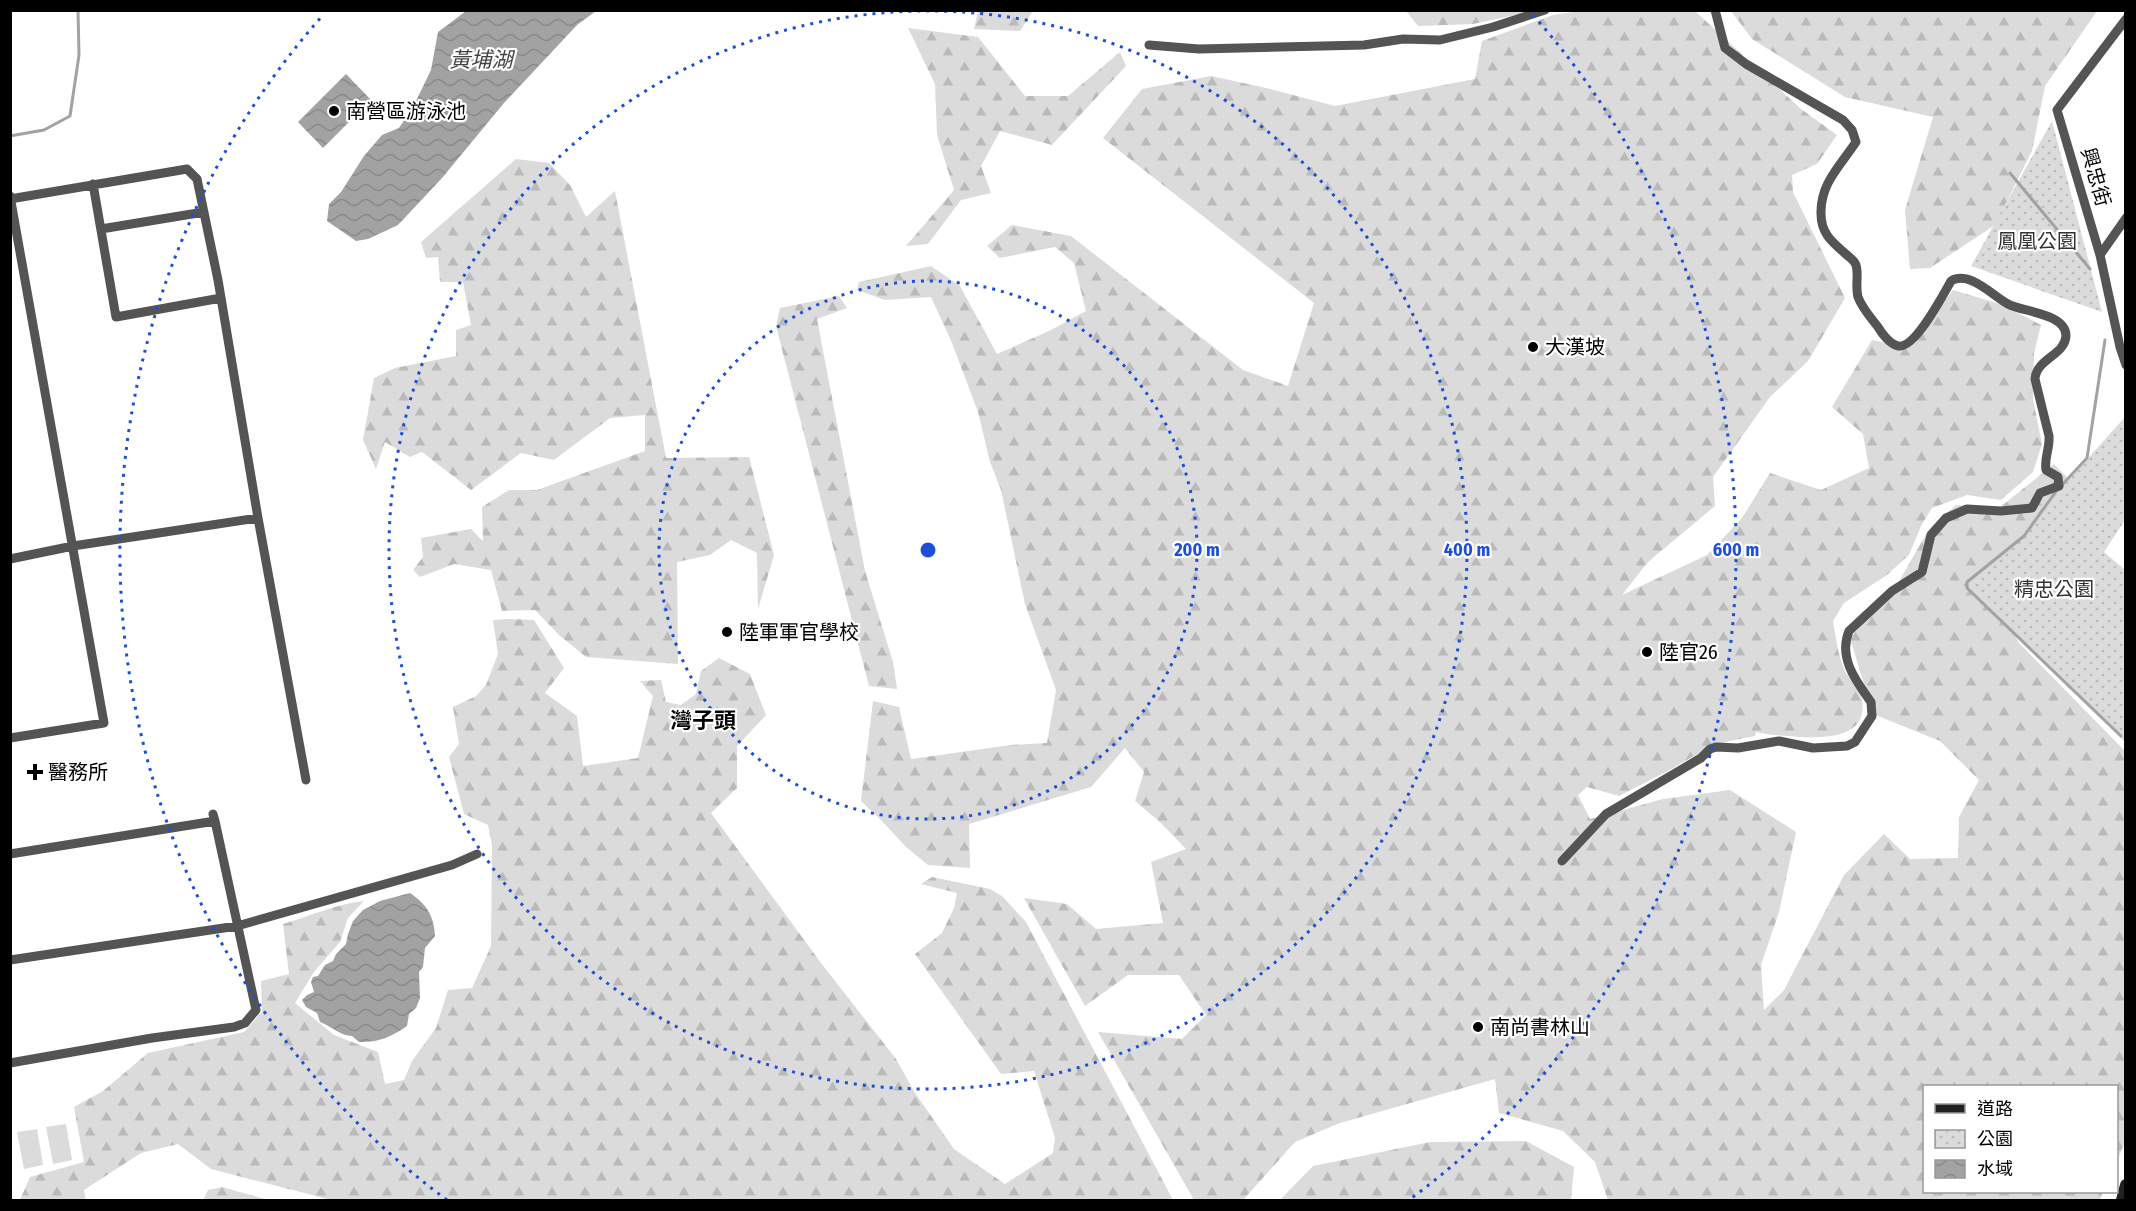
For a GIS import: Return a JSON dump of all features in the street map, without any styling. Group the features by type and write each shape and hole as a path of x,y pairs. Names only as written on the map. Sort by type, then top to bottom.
{"street":[{"path":"1149,45 1199,49 1364,45 1403,39 1440,40 1493,27 1545,10"},
{"path":"1562,861 1606,814 1716,747 1738,747 1779,741 1813,748 1847,746 1855,742 1872,716 1873,707 1849,669 1846,637 1849,631 1893,591 1922,572 1931,534 1946,518 1967,509 2001,511 2032,508 2040,493 2059,486 2058,477 2046,470 2045,465 2050,446 2049,436 2035,371 2064,345 2066,334 2064,328 2059,322 2034,310 2010,305 1961,277 1951,281 1917,334 1906,345 1900,346 1892,343 1880,331 1859,299 1857,268 1854,262 1822,230 1823,194 1829,178 1856,142 1855,135 1843,120 1746,64 1725,48 1715,10"},
{"name":"興忠街","path":"2126,19 2057,110 2100,255 2120,348 2126,365"},
{"path":"10,738 104,723 11,198 187,168 197,179 221,298 306,780"},
{"path":"93,184 116,317 221,298"},
{"path":"101,229 204,212"},
{"path":"2100,255 2126,218"},
{"path":"10,559 73,546 258,518"},
{"path":"10,854 214,818 256,1010 245,1023 234,1027 152,1038 10,1063"},
{"path":"10,960 237,926 452,865 477,854"},
{"path":"2121,1200 2126,1185"}],"green space":[{"path":"978,10 1033,11 1020,31 974,29"},
{"path":"1586,10 1695,11 1801,109 1837,135 1817,164 1792,175 1793,192 1845,298 1808,361 1770,397 1713,477 1715,506 1648,562 1622,595 1707,555 1742,518 1770,473 1821,490 1869,468 1863,434 1832,407 1872,340 1908,347 1953,290 2003,305 2041,325 2034,353 2033,399 2042,444 2033,472 2001,500 1967,495 1932,508 1921,526 1909,555 1887,575 1844,603 1833,621 1843,665 1846,673 1859,689 1863,706 1860,719 1853,728 1843,733 1816,737 1756,732 1755,736 1725,742 1692,757 1619,796 1587,787 1578,795 1590,819 1663,799 1730,790 1796,832 1779,912 1761,965 1764,1010 1784,990 1844,875 1884,834 1910,859 1958,858 1959,817 1979,780 1940,741 1873,714 1850,638 1897,585 1929,529 1956,505 1999,508 2054,464 2090,501 1987,583 2018,642 2125,751 2125,1142 2118,1159 2118,1085 1923,1085 1923,1193 2103,1193 2100,1200 1607,1200 1595,1162 1563,1131 1499,1113 1495,1079 1340,1123 1295,1142 1243,1200 1194,1200 1098,1032 1182,1039 1206,1015 1179,975 1128,975 1085,1006 1024,898 1067,904 1096,929 1163,923 1151,862 1186,849 1135,801 1144,772 1125,748 1091,787 969,824 970,868 928,865 906,847 861,801 873,701 899,707 911,759 1011,745 1047,743 1056,690 1025,604 1001,490 990,462 978,412 952,343 931,297 885,300 857,290 859,282 931,266 960,286 997,354 1049,331 1086,311 1074,263 1055,247 1000,258 987,246 1012,225 1071,236 1243,370 1288,386 1314,303 1103,138 1142,89 1211,76 1335,106 1475,79 1482,41 1553,15"},
{"path":"1406,11 1534,11 1473,24 1418,26"},
{"path":"1731,11 2097,11 2045,86 2032,151 1995,225 1930,268 1910,269 1905,210 1933,117 1845,97 1752,39"},
{"path":"908,28 978,37 1025,96 1068,96 1120,52 1126,66 1052,145 1000,131 981,166 991,193 961,200 928,244 906,246 954,190 937,135 935,84"},
{"name":"鳳凰公園","path":"2052,121 2102,312 1971,266"},
{"path":"516,159 549,163 570,185 586,217 615,191 666,458 749,457 774,555 758,609 757,553 731,540 710,555 677,562 678,664 586,657 559,635 535,610 502,611 491,570 454,564 420,577 413,570 423,557 421,538 471,529 483,541 482,507 509,490 537,490 645,451 645,415 610,418 554,460 521,453 471,490 422,452 410,457 385,442 376,469 363,440 374,378 395,368 456,356 456,330 471,325 463,282 440,282 438,257 426,258 421,242"},
{"path":"839,296 847,308 817,319 865,571 893,662 897,689 869,686 776,326 780,308"},
{"name":"精忠公園","path":"2125,417 2125,520 2104,552 2125,570 2125,742 1962,585 2022,536"},
{"path":"493,620 534,620 564,668 545,693 577,716 583,766 638,758 653,696 640,681 661,680 666,702 681,705 696,694 701,671 719,658 750,674 766,715 737,746 737,788 711,813 821,963 896,1059 915,1093 954,1149 1005,1184 1053,1153 1055,1138 1034,1071 1001,1074 915,954 942,933 954,908 957,893 921,884 932,877 990,889 1002,896 1026,922 1173,1200 331,1200 211,1169 178,1144 141,1153 84,1190 86,1200 20,1200 30,1177 84,1162 74,1107 103,1091 148,1053 244,1032 262,1012 261,981 289,974 283,924 323,911 364,901 348,918 340,942 314,972 295,1003 334,1035 378,1052 385,1084 404,1080 412,1061 436,1028 448,990 472,988 491,946 492,845 488,825 464,814 449,757 459,744 453,707 476,696 486,685 498,654"},
{"path":"66,1124 72,1160 53,1164 46,1127"},
{"path":"37,1129 43,1165 24,1169 17,1132"},
{"path":"1526,1141 1574,1167 1571,1200 1280,1200 1313,1166 1430,1142"},
{"path":"222,1187 268,1200 203,1200 208,1190"}],"water":[{"name":"黃埔湖","path":"466,11 596,11 577,25 504,103 442,178 398,225 368,239 356,241 327,221 329,204 341,192 364,156 382,135 399,128 413,107 431,70 438,32"},
{"name":"南營區游泳池","path":"346,74 371,100 323,148 298,122"},
{"path":"410,893 421,901 428,911 433,922 435,936 425,948 423,967 419,972 420,998 416,1008 409,1014 407,1026 384,1038 359,1042 352,1036 320,1022 317,1013 306,1007 302,1000 314,992 311,982 313,977 318,976 325,965 333,961 336,954 346,944 353,921 363,910 380,901"}],"waterway":[{"path":"10,136 44,130 70,116 79,55 78,10"},
{"path":"2010,173 2090,269"},
{"path":"2062,485 2087,458 2105,340"},
{"path":"2057,490 2024,536 1967,582 1967,588 2121,736"}],"place":[{"name":"南營區游泳池","path":"334,111"},
{"name":"大漢坡","path":"1533,347"},
{"name":"陸軍軍官學校","path":"727,632"},
{"name":"陸官26","path":"1647,652"},
{"name":"醫務所","path":"35,772"},
{"name":"南尚書林山","path":"1478,1027"}],"district":[{"name":"灣子頭","path":"703,720"}]}
